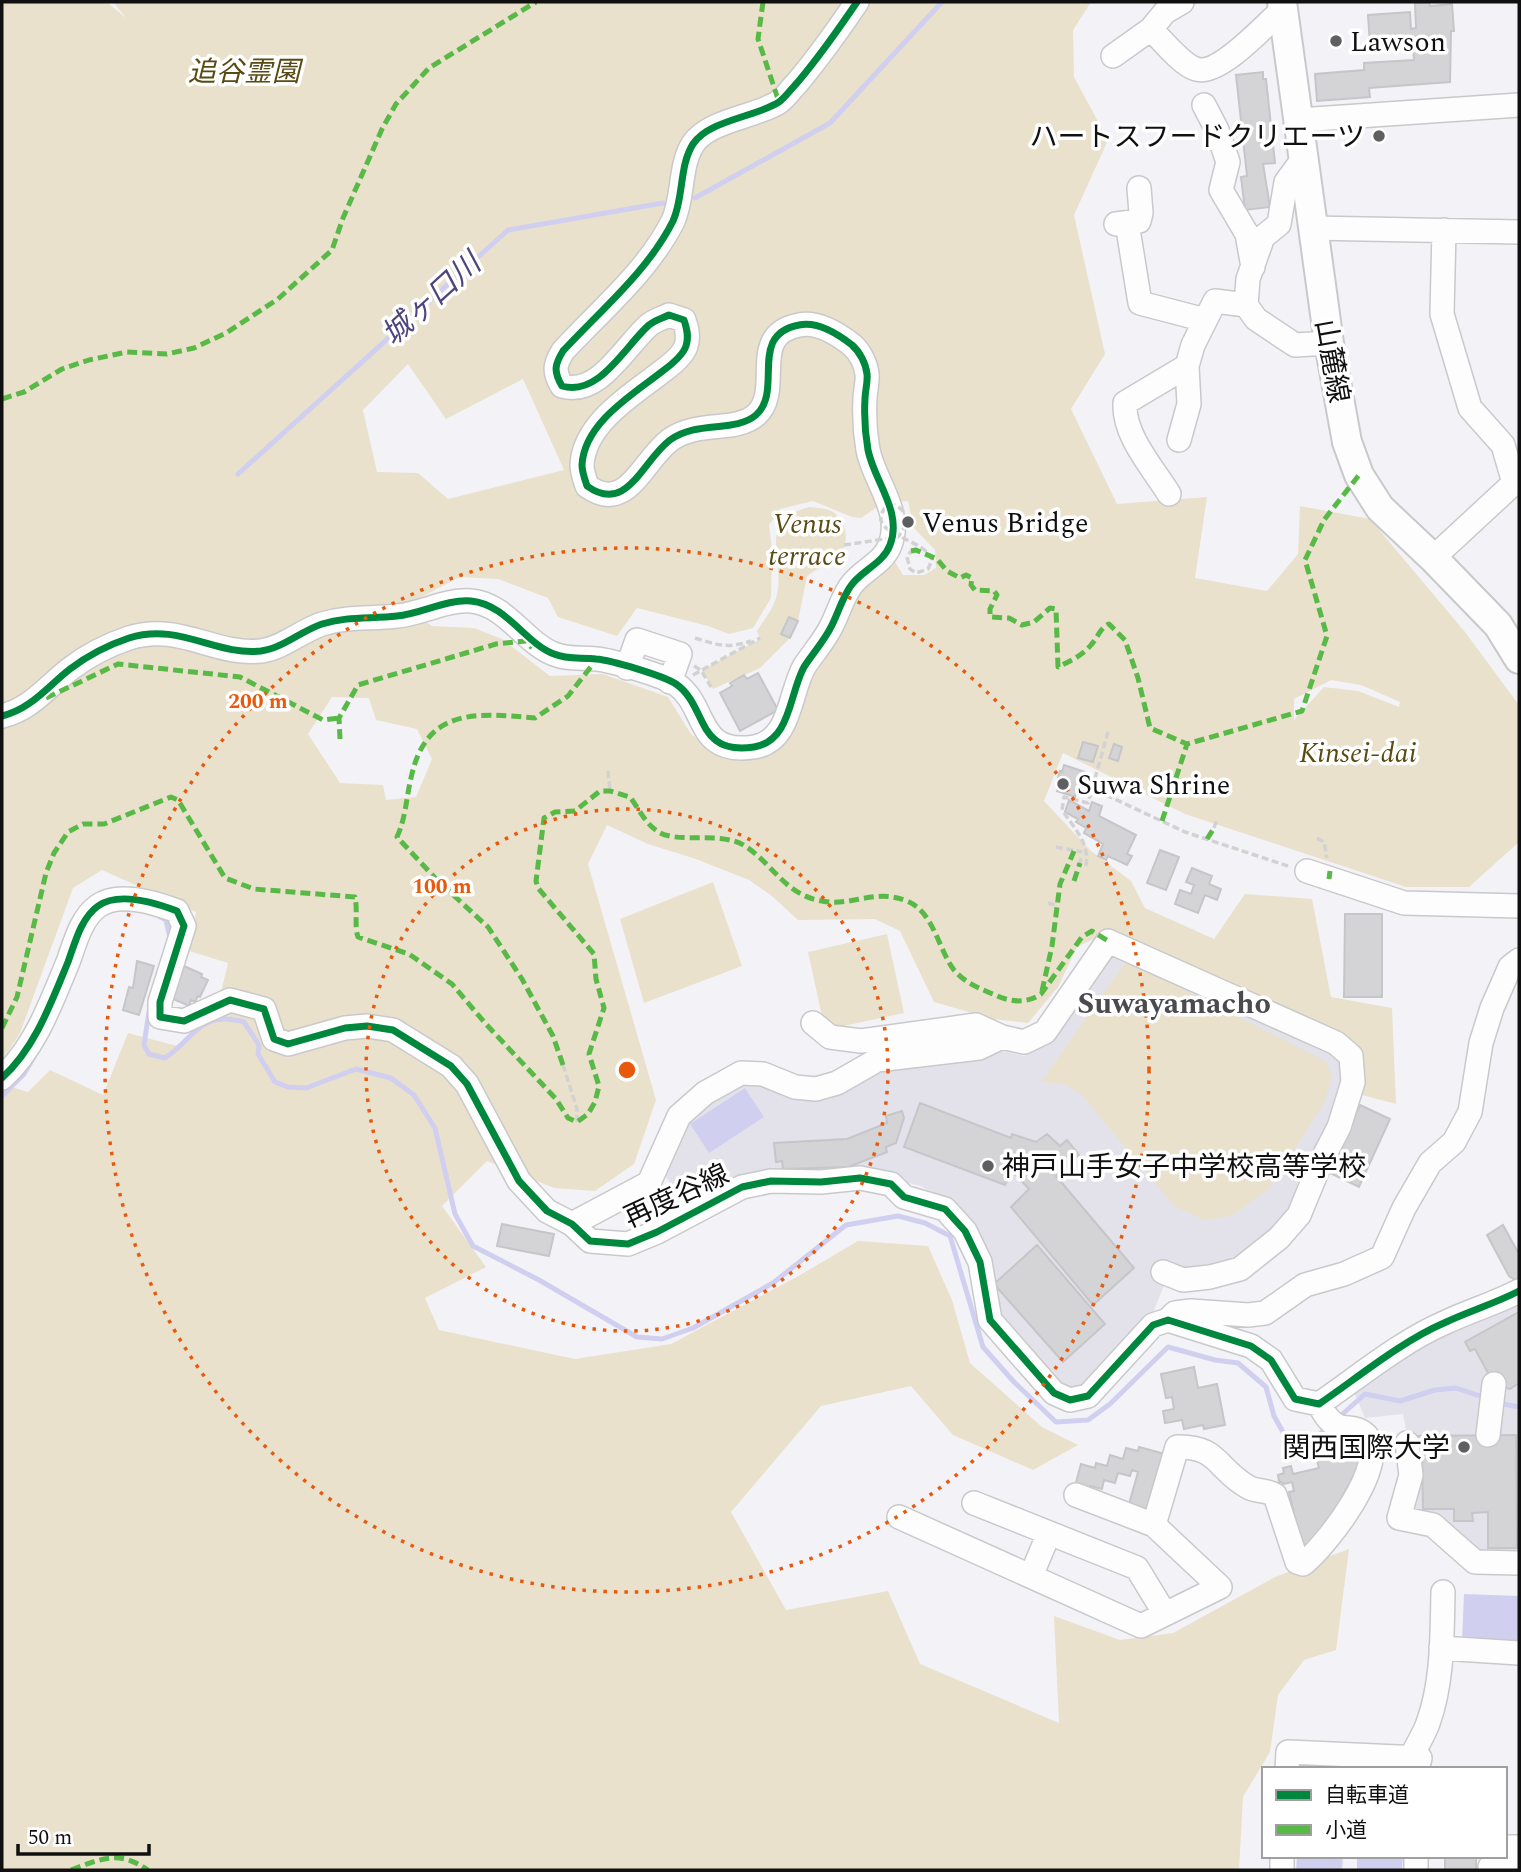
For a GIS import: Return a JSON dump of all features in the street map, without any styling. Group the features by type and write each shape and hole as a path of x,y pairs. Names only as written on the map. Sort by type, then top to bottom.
{"main road":[{"name":"山麓線","path":"1283,5 1312,228 1347,442 1359,475 1380,509 1433,558 1498,625 1519,659"}],"street":[{"path":"2,716 25,708 82,660 133,637 154,634 184,635 237,650 255,652 273,649 320,625 348,618 395,617 471,601 485,605 513,621 551,654 572,659 597,659 673,683 693,703 704,729 715,740 731,747 751,748 768,744 779,733 803,669 830,629 851,584 884,557 892,543 894,517 869,456 865,427 867,375 862,358 853,347 831,332 809,323 790,327 774,339 767,358 768,391 762,408 753,418 739,424 705,426 685,431 667,442 628,486 614,496 599,495 587,486 582,466 586,448 595,431 608,416 671,364 686,348 688,331 684,320 669,315 651,323 609,368 589,383 573,389 562,386 555,375 555,363 660,244 674,217 687,159 694,142 730,121 779,102 819,57 857,2"},
{"path":"1113,56 1151,29 1166,12 1182,2"},
{"path":"1151,29 1196,69 1210,69 1227,60 1283,5"},
{"path":"1204,105 1217,130 1228,162 1222,190 1247,234 1253,267"},
{"path":"1299,120 1519,105"},
{"path":"1303,159 1286,182 1279,224 1263,237 1248,279 1246,305 1256,319 1295,345 1329,343"},
{"path":"1139,188 1139,221 1121,223 1140,303 1205,320"},
{"path":"1312,228 1519,232"},
{"path":"1433,558 1516,482 1503,445 1470,408 1442,314 1444,230"},
{"path":"1179,440 1189,404 1187,366 1205,320 1215,301 1246,305"},
{"path":"1169,494 1130,432 1124,417 1125,403 1187,366"},
{"path":"1307,871 1404,903 1519,906"},
{"name":"再度谷線","path":"2,1078 28,1050 89,915 99,905 113,900 152,902 177,911 184,926 160,1002 160,1017 184,1021 229,1000 264,1009 274,1040 288,1044 345,1028 367,1026 393,1031 451,1066 467,1084 519,1181 547,1210 572,1224 590,1241 628,1244 657,1232 742,1186 771,1181 821,1182 860,1178 891,1184 904,1196 945,1209 965,1231 979,1262 990,1320 1054,1393 1070,1400 1088,1396 1153,1325 1168,1320 1175,1313 1265,1313 1306,1285 1344,1274 1382,1257 1404,1208 1430,1163 1454,1142 1470,1112 1481,1043 1492,1007 1510,967 1519,960"},
{"path":"813,1023 830,1037 861,1041 976,1025 1002,1037 1024,1042 1045,1032 1108,941 1336,1043 1351,1056 1353,1082 1339,1127 1293,1223 1279,1238 1240,1269 1210,1277 1183,1280 1163,1272"},
{"path":"572,1224 649,1183 679,1116 705,1093 741,1073 763,1074 794,1087 816,1089 837,1083 877,1060 979,1048 1002,1037"},
{"path":"1328,1416 1399,1350 1442,1323 1491,1306 1519,1291"},
{"path":"1154,1525 1177,1447 1195,1447 1206,1451 1251,1489 1266,1490 1275,1495 1291,1551 1297,1562 1303,1564 1343,1519 1365,1478 1371,1459 1372,1444 1364,1433 1295,1399 1271,1360 1251,1346 1168,1320"},
{"path":"1488,1435 1494,1384"},
{"path":"1407,1443 1411,1475 1399,1518 1433,1525 1475,1562 1519,1563"},
{"path":"899,1517 1141,1626 1220,1587 1154,1525 1076,1495"},
{"path":"974,1503 1137,1568 1165,1614"},
{"path":"1031,1576 1049,1533"},
{"path":"1287,1767 1288,1752 1415,1763 1437,1686 1443,1592"},
{"path":"1441,1648 1519,1653"},
{"path":"1490,1864 1518,1863"}],"path":[{"path":"844,545 898,537 900,535 908,522 908,520 904,509 896,505 883,510 883,524 891,532 895,534 902,537 920,545 928,550 932,559 928,569 916,573 910,569 907,557 911,551"},
{"path":"673,683 760,638 735,646 723,646 695,638"},
{"path":"690,663 701,670 713,690"},
{"path":"1086,866 1088,853 1062,810 1063,801 1064,797 1087,803 1108,732"},
{"path":"608,771 610,791"},
{"path":"1106,795 1185,832 1307,871"},
{"path":"1214,828 1217,818"},
{"path":"1317,838 1324,842 1328,861"},
{"path":"1056,847 1081,855 1080,863"},
{"path":"1048,904 1056,905"},
{"path":"563,1065 577,1109 577,1122"}],"shaded area":[{"name":"神戸山手女子中学校高等学校","path":"1112,950 1336,1050 1345,1062 1347,1082 1291,1215 1239,1261 1210,1270 1171,1268 1153,1313 1080,1390 1064,1388 1004,1327 949,1203 921,1186 862,1172 745,1176 676,1194 663,1171 686,1121 745,1078 793,1094 879,1067 1004,1051 1024,1056 1045,1041"},
{"name":"関西国際大学","path":"1519,1298 1519,1557 1491,1558 1405,1511 1414,1476 1403,1414 1365,1418 1353,1390 1433,1335"}],"green space":[{"path":"2,2 107,2 126,18 113,2 1091,2 1073,30 1074,77 1108,140 1074,215 1105,354 1071,409 1117,504 1207,497 1195,578 1267,591 1298,554 1300,506 1370,519 1465,632 1519,705 1519,842 1469,887 1406,887 1185,814 1063,753 1044,801 1091,851 1131,881 1145,908 1214,939 1245,894 1312,899 1331,997 1392,1008 1396,1104 1362,1095 1360,1060 1347,1035 1108,932 1077,947 1058,987 1028,1023 993,1019 934,1002 900,931 875,919 798,920 772,896 749,880 648,844 607,825 588,864 656,1100 634,1164 595,1191 554,1188 487,1161 442,1206 486,1267 425,1298 439,1330 575,1359 671,1344 858,1241 928,1246 952,1300 970,1363 1042,1427 1078,1445 1033,1470 953,1435 911,1386 821,1406 731,1512 786,1610 888,1591 920,1664 1059,1723 1054,1616 1120,1640 1173,1633 1275,1577 1349,1549 1336,1650 1304,1660 1278,1695 1270,1752 1243,1797 1239,1870 2,1870 2,1084 28,1092 50,1070 103,1095 128,1033 177,1046 215,1017 228,963 189,951 196,912 102,870 73,888 20,1033 2,1061","holes":["408,364 446,419 523,379 564,470 448,499 418,473 377,472 363,410","813,501 861,518 883,503 908,501 914,528 935,550 936,568 924,575 903,575 891,555 859,589 841,635 815,674 779,748 748,755 713,751 691,734 668,697 603,674 550,676 502,639 474,628 432,626 404,606 460,577 498,579 548,598 558,617 617,636 637,608 729,634 753,628 771,598 772,550 769,525 780,509","1331,680 1361,685 1400,702 1399,707 1358,691 1324,687 1294,720 1294,699","332,697 369,698 376,720 417,729 432,759 416,797 386,800 383,785 340,783 308,734"]},
{"name":"Venus terrace","path":"809,507 829,510 841,519 846,537 843,550 833,561 807,576 798,621 789,617 781,633 790,638 760,668 713,689 702,670 760,639 757,631 776,598 777,532 782,522 792,514"},
{"path":"713,882 742,966 644,1003 620,919"},
{"path":"887,934 904,1013 825,1030 808,952"},
{"path":"1127,960 1327,1062 1332,1076 1325,1101 1270,1188 1231,1216 1204,1220 1174,1206 1081,1094 1064,1084 1041,1082"}],"water":[{"path":"745,1088 764,1117 709,1153 690,1124"},
{"path":"1464,1594 1519,1596 1519,1643 1462,1640"},
{"path":"1297,1858 1343,1858 1342,1870 1296,1870"},
{"path":"1357,1858 1403,1858 1402,1870 1357,1870"}],"building":[{"path":"1429,2 1430,6 1452,4 1454,31 1451,31 1450,82 1369,88 1370,97 1317,101 1315,74 1364,70 1364,63 1414,60 1413,42 1370,45 1368,15 1410,12 1411,29 1416,28 1415,3"},
{"path":"1263,72 1275,163 1263,164 1270,207 1245,210 1241,177 1247,176 1236,75"},
{"path":"789,617 798,621 790,638 781,634"},
{"path":"758,673 778,710 740,731 720,693 744,675 747,679"},
{"path":"1083,742 1098,746 1093,762 1078,758"},
{"path":"1114,744 1122,747 1118,761 1109,758"},
{"path":"1064,765 1085,772 1084,777 1088,778 1083,795 1076,793 1075,797 1057,791 1059,785 1056,784"},
{"path":"1069,800 1089,811 1092,802 1102,806 1099,816 1136,835 1127,854 1132,856 1127,865 1108,856 1106,860 1098,856 1103,844 1084,833 1086,828 1076,822 1078,819 1065,812"},
{"path":"1160,850 1179,857 1166,890 1147,883"},
{"path":"1192,868 1212,876 1209,884 1221,889 1217,900 1205,895 1198,913 1175,904 1180,890 1191,894 1194,885 1186,882"},
{"path":"1345,914 1382,914 1382,997 1344,997"},
{"path":"137,961 154,966 139,1015 123,1010 129,987 133,988"},
{"path":"184,966 202,974 201,977 208,980 200,997 198,996 195,1002 191,1000 189,1006 171,998"},
{"path":"920,1103 1011,1138 1012,1134 1036,1142 1047,1134 1060,1146 1067,1140 1079,1155 1056,1176 1134,1268 1093,1305 1011,1207 1029,1189 1012,1171 1005,1185 904,1147"},
{"path":"1360,1105 1390,1119 1359,1187 1328,1172"},
{"path":"902,1111 904,1118 896,1143 886,1147 887,1152 848,1167 783,1169 782,1161 776,1162 774,1143 847,1139 887,1123 886,1116"},
{"path":"502,1224 554,1234 549,1256 497,1246"},
{"path":"1503,1225 1519,1254 1519,1278 1515,1280 1509,1276 1487,1235"},
{"path":"1037,1245 1105,1324 1063,1362 994,1284"},
{"path":"1519,1312 1519,1383 1510,1389 1494,1384 1475,1349 1470,1351 1465,1342"},
{"path":"1194,1367 1198,1388 1217,1384 1225,1425 1204,1429 1203,1425 1184,1429 1182,1420 1165,1423 1163,1411 1174,1409 1172,1397 1166,1398 1161,1374"},
{"path":"1516,1435 1517,1548 1488,1548 1488,1512 1472,1513 1473,1521 1454,1521 1454,1509 1423,1509 1422,1457 1415,1457 1415,1436"},
{"path":"1345,1439 1358,1444 1361,1452 1360,1465 1319,1538 1310,1545 1301,1544 1289,1492 1294,1491 1292,1482 1279,1482 1278,1475 1284,1473 1283,1468 1291,1466 1293,1474 1319,1468 1316,1457 1337,1450"},
{"path":"1139,1447 1165,1454 1149,1510 1129,1504 1138,1472 1132,1470 1130,1476 1118,1473 1115,1483 1104,1480 1102,1489 1090,1486 1089,1490 1075,1486 1081,1464 1095,1468 1096,1463 1107,1466 1110,1455 1123,1459 1126,1448 1138,1451"},
{"path":"1445,1858 1477,1858 1476,1870 1445,1870"}],"waterway":[{"name":"城ヶ口川","path":"695,198 830,123 942,2"},
{"name":"城ヶ口川","path":"238,474 508,230 663,203"},
{"path":"157,915 166,920 170,938"},
{"path":"149,1011 144,1045 149,1054 165,1058 207,1023 229,1019 244,1022 259,1045 258,1054 275,1082 288,1087 306,1088 356,1069 391,1078 414,1095 435,1128 455,1214 473,1246 539,1280 637,1337 662,1339 693,1328 773,1283 846,1225 898,1216 925,1223 950,1236 983,1347 1014,1382 1056,1422 1088,1420 1110,1404 1168,1347 1215,1360 1238,1363 1266,1387 1274,1416 1289,1443 1306,1446 1328,1427"},
{"path":"2,1096 24,1074 34,1057"},
{"path":"1338,1418 1365,1394 1400,1401 1435,1390 1456,1388 1486,1398"},
{"path":"1498,1403 1519,1407"}],"marked path":[{"path":"2,399 24,392 62,369 89,360 127,352 167,354 194,348 226,333 278,299 332,250 382,129 396,104 429,68 536,2"},
{"path":"763,2 758,39 779,102"},
{"path":"911,551 916,550 937,559 947,571 960,578 966,575 972,578 971,585 975,590 994,591 997,595 990,609 990,617 1009,618 1022,625 1034,622 1050,608 1056,609 1058,667 1084,652 1109,624 1125,640 1138,678 1150,728 1187,744 1302,711 1327,636 1305,560 1324,520 1359,475"},
{"path":"340,739 339,718 358,685 496,644 526,641 532,648"},
{"path":"563,1065 553,1036 522,979 488,927 437,880 397,837 418,755 428,738 441,726 474,716 535,718 568,696 597,659"},
{"path":"46,698 118,664 240,677 323,720 339,718"},
{"path":"1162,821 1187,744"},
{"path":"2,1028 17,997 46,873 54,853 68,832 83,824 104,824 171,797 178,800 225,878 254,889 355,897 358,937 409,954 452,984 556,1099 568,1118 577,1122 588,1114 595,1102 599,1086 589,1054 604,1008 596,979 594,954 538,888 536,881 544,818 555,812 575,811 600,791 630,797 649,824 665,835 724,839 745,846 789,886 809,898 843,902 884,896 907,901 916,906 930,922 948,961 958,975 973,985 1006,999 1024,1001 1041,994 1082,937 1092,931 1108,941"},
{"path":"1091,791 1106,795"},
{"path":"1207,839 1214,828"},
{"path":"1042,991 1052,946 1060,884 1074,851"},
{"path":"1074,881 1080,863"},
{"path":"1329,879 1330,871"},
{"path":"71,1870 111,1858 128,1860 148,1870"}],"cycle path":[{"path":"2,716 30,703 83,660 129,638 164,634 228,649 261,651 331,621 406,615 452,602 471,601 495,609 534,642 554,654 613,662 676,684 686,693 712,737 721,744 735,748 754,747 775,736 787,715 804,667 829,631 847,592 854,581 887,552 893,533 890,509 868,450 865,431 867,374 860,355 846,341 820,327 806,324 783,331 774,340 770,351 767,392 764,404 756,415 737,424 692,430 670,440 633,482 613,494 601,493 587,486 582,468 585,450 601,422 682,353 687,339 684,320 669,315 651,323 610,368 588,384 562,386 556,368 563,351 623,289 663,239 676,212 686,162 693,144 710,129 781,100 813,63 857,2"},
{"path":"2,1078 24,1053 41,1024 87,917 98,906 107,902 116,899 138,900 177,911 184,926 160,1002 160,1017 184,1021 230,1000 264,1009 274,1039 288,1044 345,1028 367,1026 393,1030 451,1066 467,1084 519,1181 547,1211 572,1224 590,1241 628,1244 657,1232 742,1187 771,1181 821,1182 860,1178 891,1184 904,1197 945,1209 965,1231 980,1262 990,1320 1054,1393 1070,1400 1088,1396 1153,1325 1168,1320 1251,1346 1271,1360 1295,1399 1319,1404 1412,1340 1519,1291"}],"place":[{"name":"Lawson","path":"1336,41"},
{"name":"ハートスフードクリエーツ","path":"1379,136"},
{"name":"Venus Bridge","path":"908,522"},
{"name":"Suwa Shrine","path":"1063,784"},
{"name":"神戸山手女子中学校高等学校","path":"988,1166"},
{"name":"関西国際大学","path":"1464,1447"}],"district":[{"name":"Suwayamacho","path":"1174,1003"}],"park label":[{"name":"追谷霊園","path":"244,71"},
{"name":"Kinsei-dai","path":"1358,752"}]}
